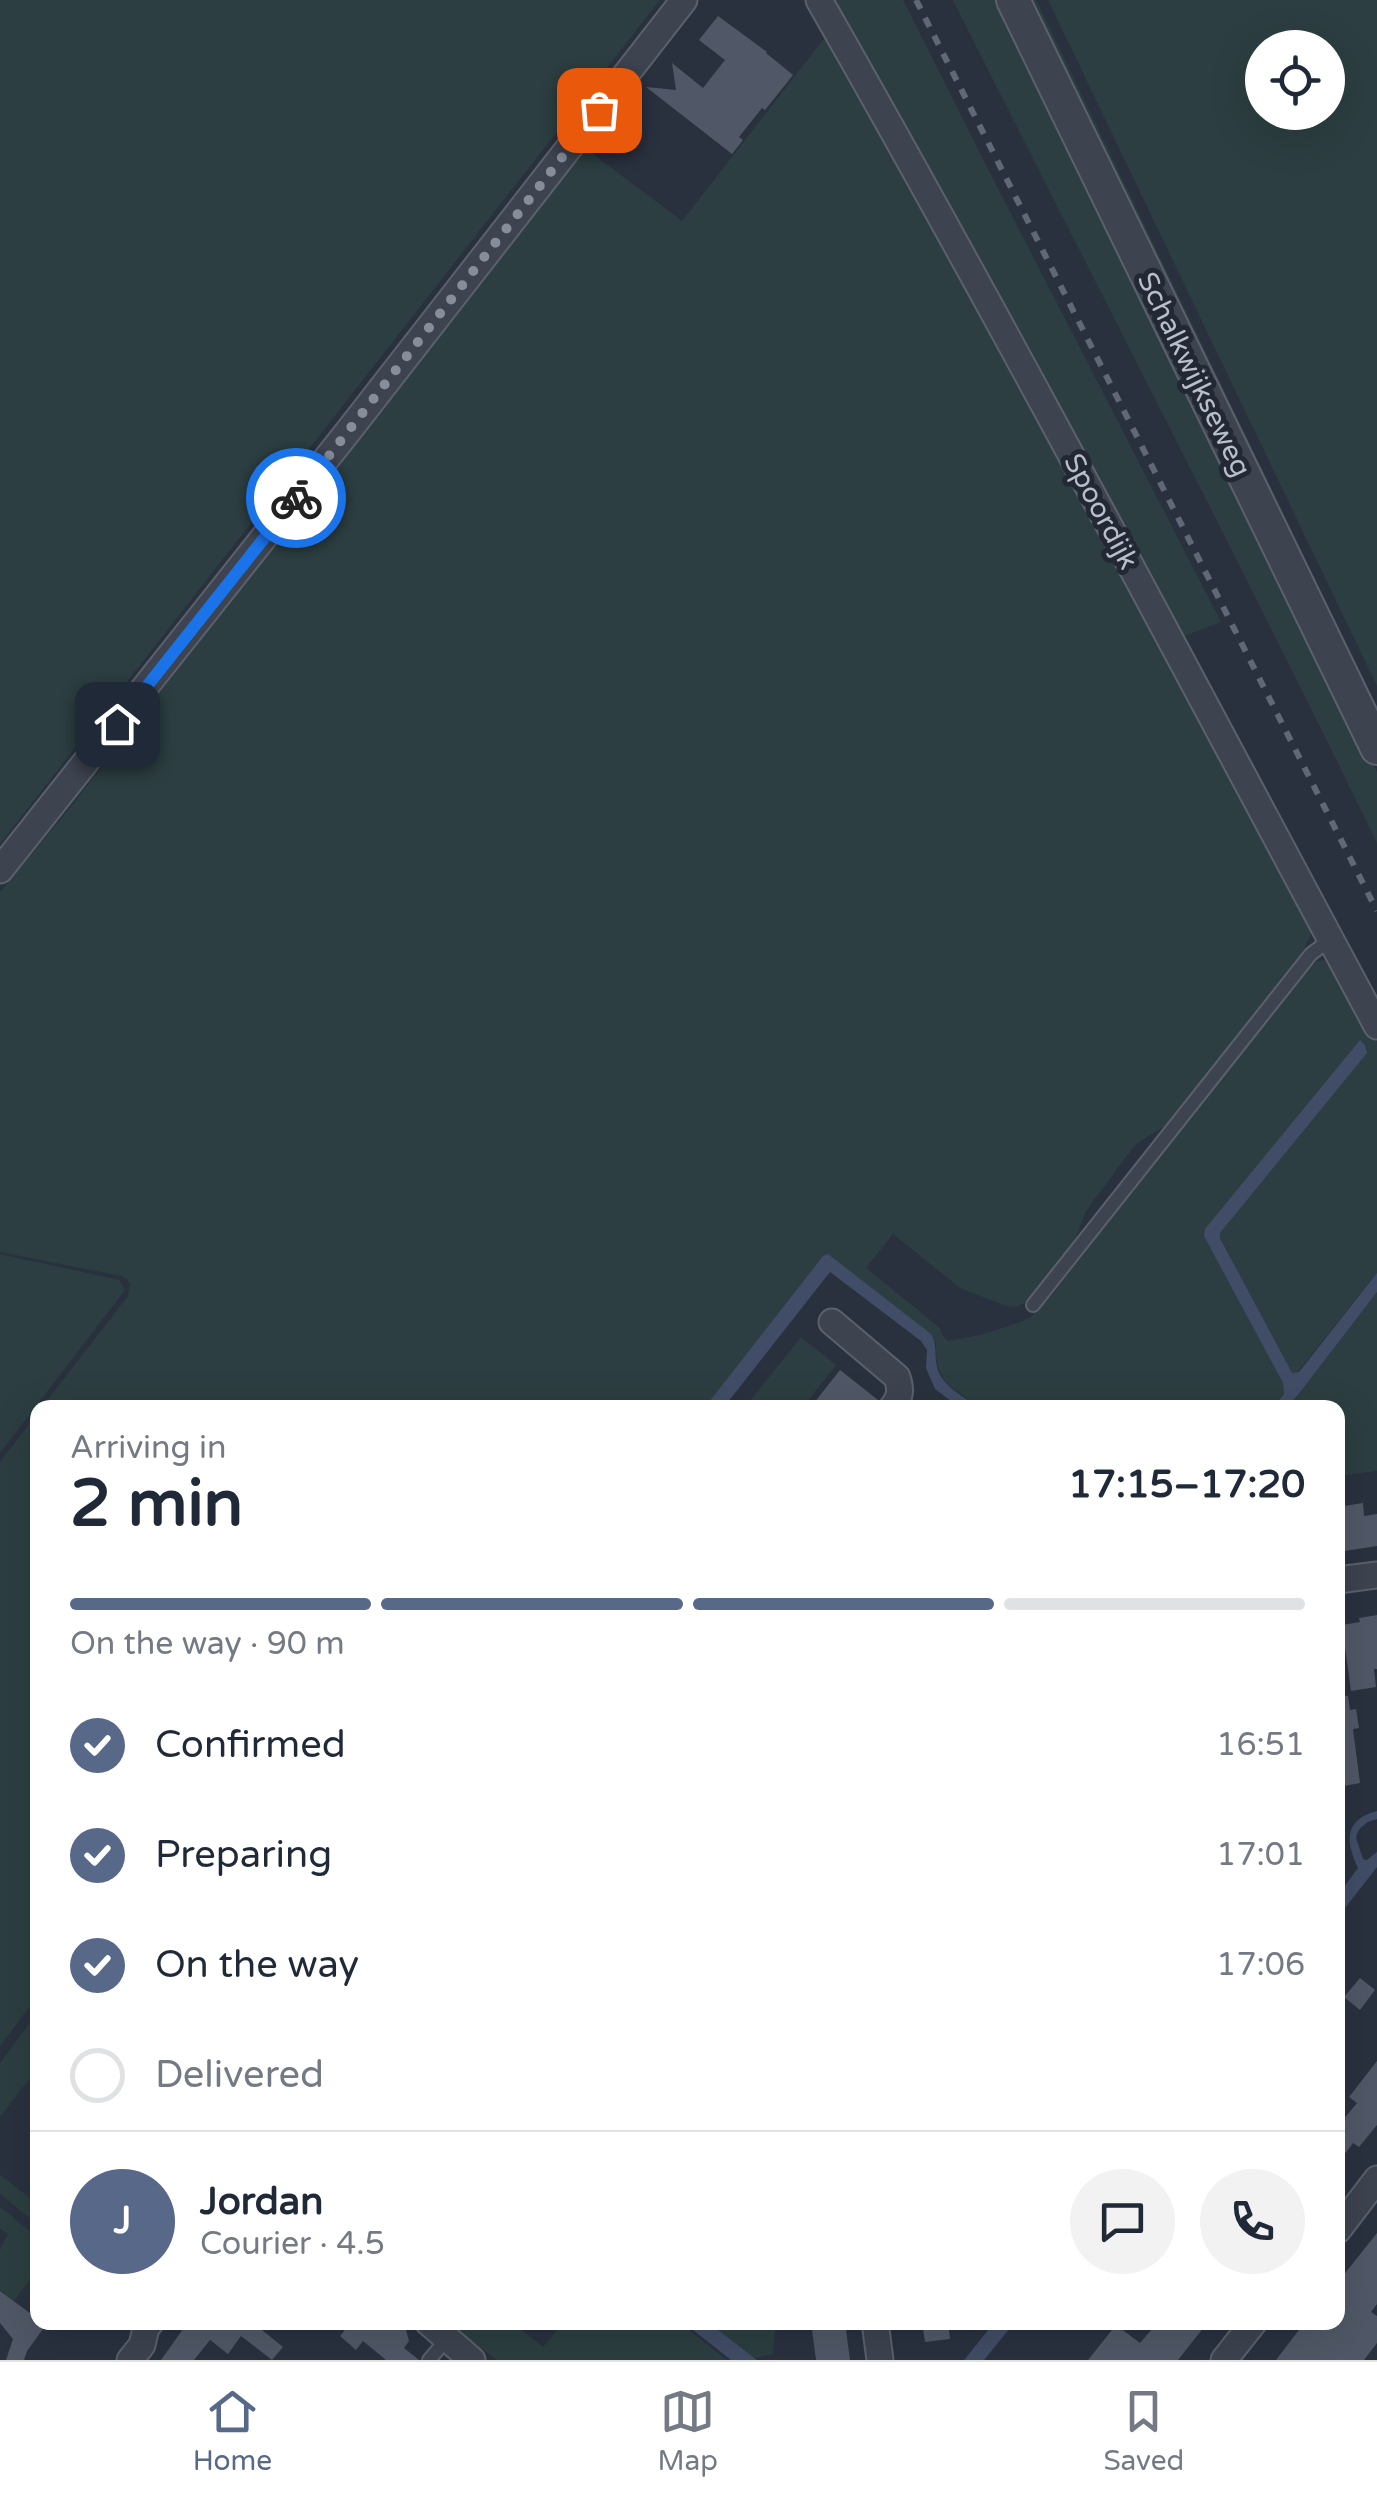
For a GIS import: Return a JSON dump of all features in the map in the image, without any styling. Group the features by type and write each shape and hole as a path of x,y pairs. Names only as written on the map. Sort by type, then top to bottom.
{"street":[{"path":"0,870 684,0"},
{"name":"Spoordijk","path":"818,0 1035,386 1377,1026"},
{"name":"Schalkwijkseweg","path":"1014,0 1377,748"},
{"path":"832,1322 897,1377 901,1388 898,1400"},
{"path":"1345,1579 1377,1575"},
{"path":"1345,2221 1377,2179"},
{"path":"130,2360 142,2345 146,2330"},
{"path":"876,2330 880,2360"},
{"path":"1224,2360 1248,2330"},
{"path":"438,2331 472,2360"}],"lane":[{"path":"1033,1305 1310,954 1330,940"},
{"path":"429,2360 438,2331"}],"shaded area":[{"path":"0,0 660,0 0,844"},
{"path":"830,0 903,0 1221,622 1177,639"},
{"path":"953,0 1004,0 1377,772 1377,843 1219,526"},
{"path":"1028,0 1036,0 1332,614 1377,709 1377,717"},
{"path":"1048,0 1377,0 1377,686"},
{"path":"830,31 918,184 1313,929 1302,953 1281,981 1166,1125 1135,1145 1086,1211 1073,1245 1026,1302 1017,1307 1006,1306 960,1288 893,1234 866,1268 940,1328 948,1341 1030,1318 1293,986 1317,961 1334,959 1377,1042 1377,1273 1296,1374 1291,1373 1220,1233 1205,1236 1283,1383 1284,1394 1279,1400 969,1400 941,1375 936,1342 823,1256 710,1400 47,1400 128,1296 130,1285 121,1276 0,1252 0,892 585,148 682,221"},
{"path":"0,1254 119,1280 125,1290 41,1400 30,1400 30,1414 0,1453"},
{"path":"1377,1292 1377,1471 1345,1475 1345,1400 1294,1400"},
{"path":"801,1337 836,1365 808,1400 751,1400"},
{"path":"30,1423 30,2006 0,2046 0,1462"},
{"path":"30,2022 30,2078 0,2117 0,2063"},
{"path":"0,2175 30,2198 30,2218 0,2194"},
{"path":"0,2207 30,2231 30,2279 14,2301 0,2290 0,2250 8,2234 0,2228"},
{"path":"457,2330 522,2330 543,2347 557,2330 689,2330 727,2360 497,2360"},
{"path":"718,2330 775,2330 773,2354 754,2358"}],"water":[{"path":"1360,1040 1367,1053 1220,1233 1292,1373 1299,1372 1377,1273 1377,1292 1294,1400 1279,1400 1284,1394 1283,1383 1204,1236 1205,1229"},
{"path":"828,1254 931,1334 939,1373 968,1400 950,1400 935,1389 926,1368 927,1350 921,1341 830,1272 729,1400 710,1400"},
{"path":"1377,1811 1377,1819 1364,1825 1356,1838 1363,1859 1377,1852 1377,1867 1345,1908 1345,1886 1358,1868 1350,1833 1366,1815"},
{"path":"693,2330 718,2330 757,2360 731,2360"},
{"path":"988,2330 1008,2330 984,2360 964,2360"}],"building":[{"path":"718,16 793,75 739,137 743,140 732,154 646,87 676,90 672,63 703,88 725,60 699,40"},
{"path":"840,1370 878,1400 816,1400"},
{"path":"1363,1503 1364,1516 1377,1514 1377,1546 1345,1551 1345,1506"},
{"path":"1377,1615 1376,1687 1351,1691 1345,1624 1360,1622 1359,1618"},
{"path":"1345,1696 1350,1710 1356,1709 1359,1728 1353,1729 1360,1783 1345,1786"},
{"path":"1360,1978 1375,1990 1360,2010 1345,1996"},
{"path":"1377,2061 1377,2125 1359,2147 1353,2143 1345,2154 1345,2118 1357,2103 1349,2097"},
{"path":"1377,2233 1377,2304 1371,2312 1377,2316 1377,2343 1364,2360 1276,2360 1299,2330 1345,2330 1345,2273"},
{"path":"0,2291 30,2313 30,2330 42,2330 24,2360 6,2360 13,2339 0,2323"},
{"path":"182,2330 262,2330 283,2347 272,2360 241,2336 228,2354 210,2340 194,2360 161,2360"},
{"path":"345,2330 406,2330 409,2341 404,2348 419,2360 386,2360 363,2341 356,2350 340,2336"},
{"path":"812,2330 846,2330 850,2360 816,2360"},
{"path":"923,2330 949,2330 950,2339 925,2342"},
{"path":"1112,2330 1123,2330 1140,2343 1151,2330 1202,2330 1178,2360 1088,2360"}],"railway":[{"path":"916,0 1377,911"}],"way so far":[{"path":"296,498 599,110"}],"route":[{"path":"117,724 296,498"}]}
